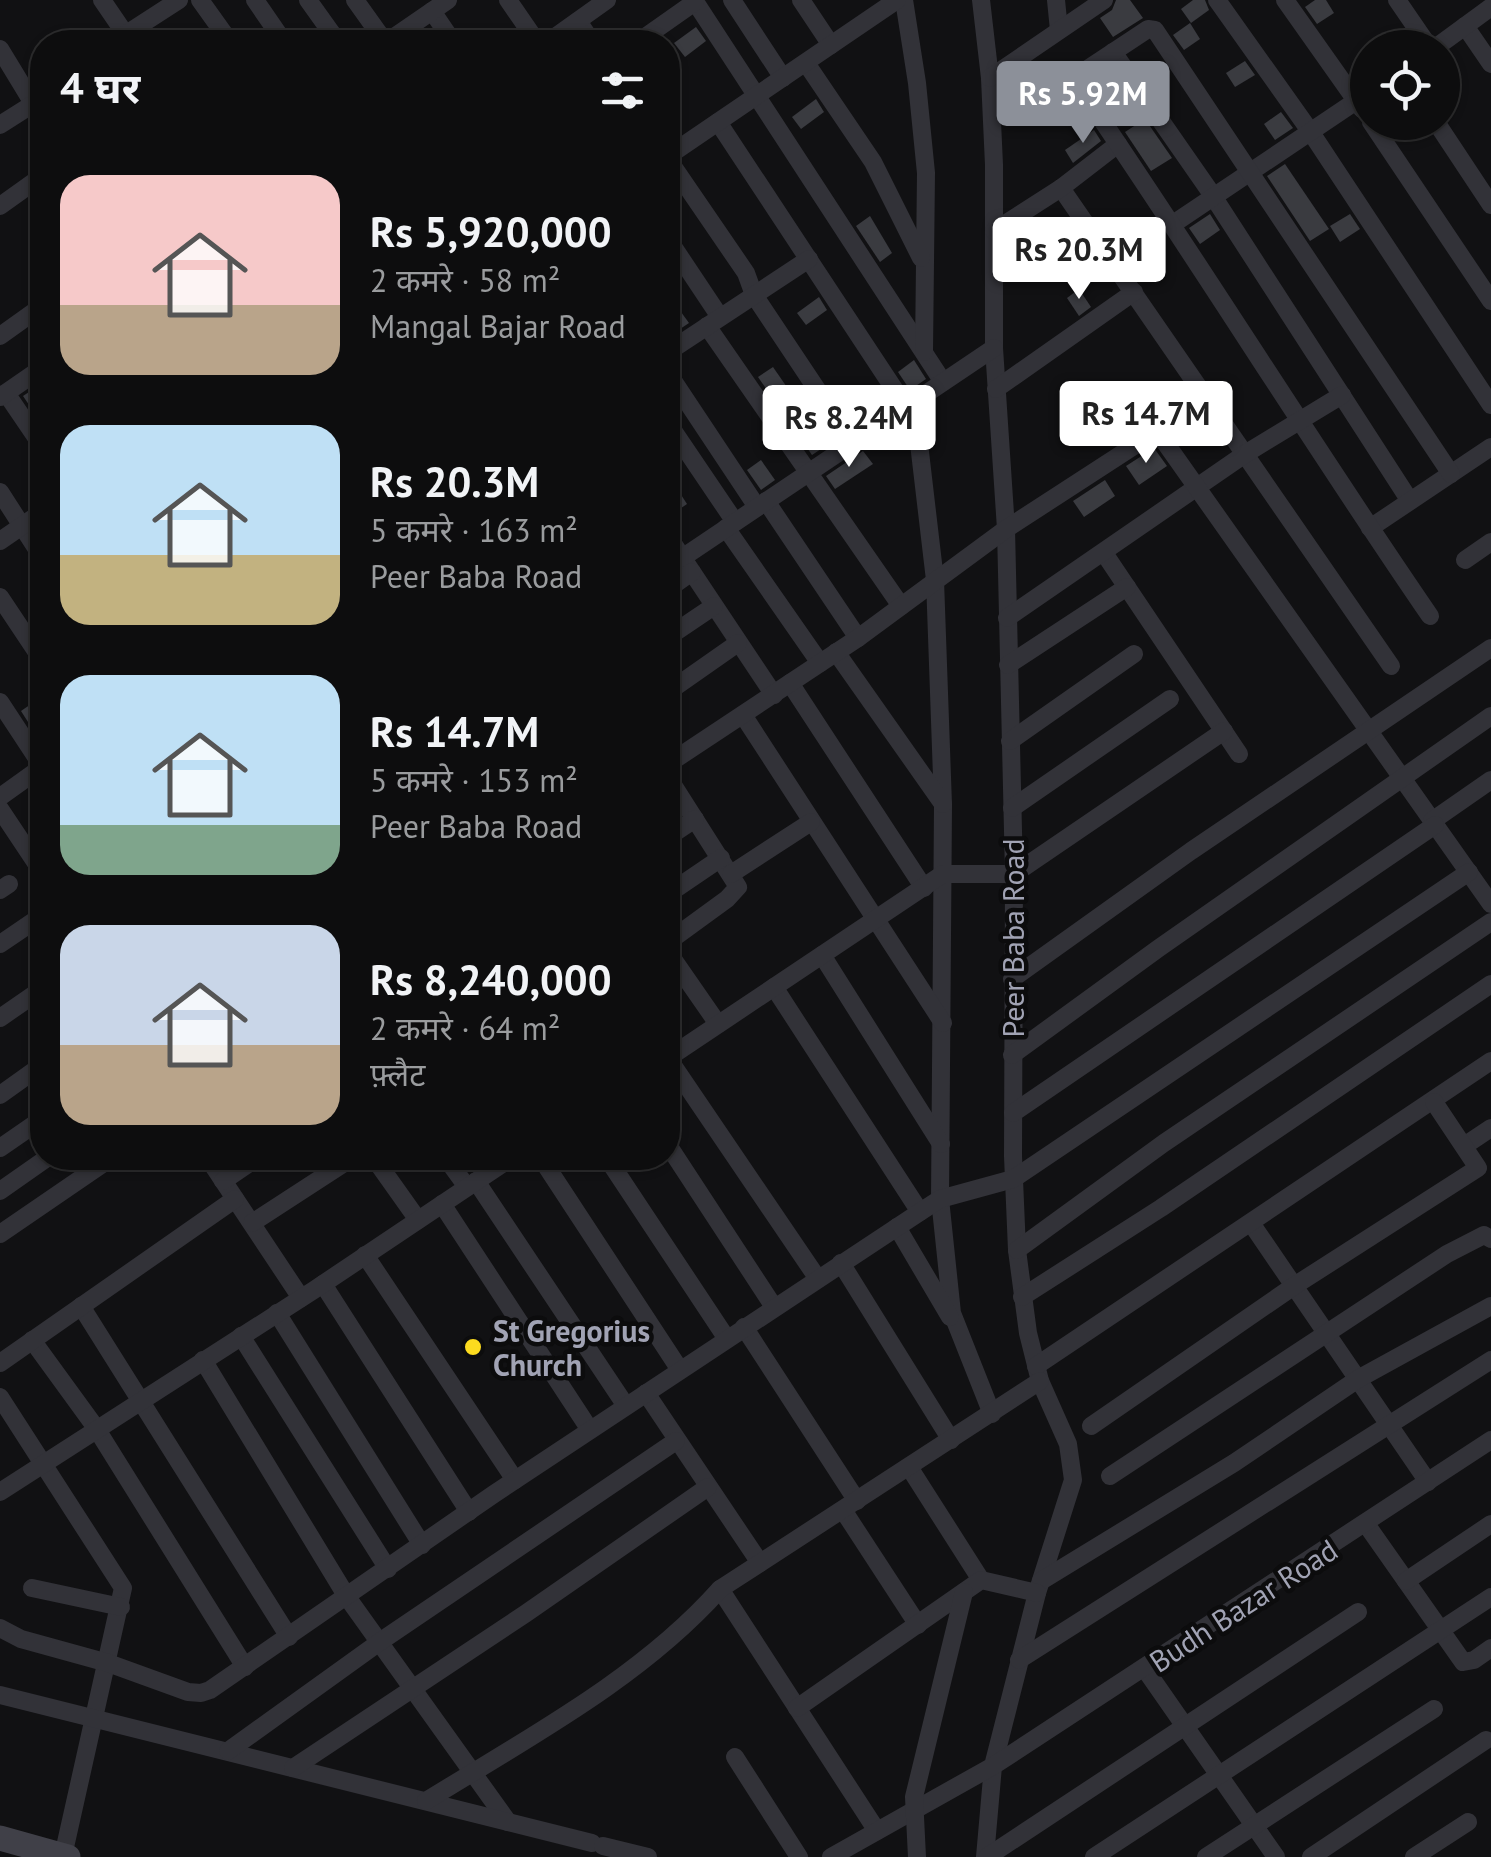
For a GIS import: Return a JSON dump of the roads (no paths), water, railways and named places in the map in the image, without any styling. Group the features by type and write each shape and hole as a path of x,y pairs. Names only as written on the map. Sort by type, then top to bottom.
{"street":[{"path":"102,0 118,30"},
{"path":"137,30 179,0"},
{"path":"200,0 221,30"},
{"path":"255,0 276,30"},
{"path":"308,0 329,30"},
{"path":"355,0 377,30"},
{"path":"508,0 529,30"},
{"path":"565,30 608,0"},
{"path":"732,0 783,78"},
{"path":"801,0 832,45"},
{"name":"Peer Baba Road","path":"981,0 990,78 994,348 1006,530 1017,1250 1038,1373 1068,1444 1072,1480 1069,1501 1018,1660 993,1766 986,1857"},
{"path":"1056,0 1059,30"},
{"path":"990,78 1104,0"},
{"path":"1217,0 1310,131 1491,405"},
{"path":"1284,0 1350,81"},
{"path":"1397,0 1419,30"},
{"path":"654,30 694,1 943,382"},
{"path":"680,149 889,3 918,83 926,173 924,352"},
{"path":"404,30 440,5 449,30"},
{"path":"1454,30 1477,12 1491,64"},
{"path":"578,21 584,30"},
{"path":"1430,616 1076,79 1148,29 1155,30 1451,474"},
{"path":"1112,52 1213,196 1410,501"},
{"path":"1,53 30,93"},
{"path":"806,64 873,162 923,263"},
{"path":"1173,224 1350,104"},
{"path":"0,125 30,107"},
{"path":"718,122 909,404 934,580 943,805 940,1199 952,1313 992,1414"},
{"path":"1382,140 1491,301"},
{"path":"1448,140 1491,204"},
{"path":"994,231 1061,188 1118,144"},
{"path":"680,176 852,442"},
{"path":"0,206 30,185"},
{"path":"1061,188 1390,666"},
{"path":"680,343 808,260"},
{"path":"680,261 714,322 900,606"},
{"path":"996,389 1134,292"},
{"path":"0,336 30,315"},
{"path":"680,574 731,525 994,348"},
{"path":"30,376 3,395 30,430"},
{"path":"680,390 858,638"},
{"path":"1006,618 1246,454 1342,396"},
{"path":"680,756 858,638 1006,530 1157,431 1491,904"},
{"path":"680,442 731,525 943,805"},
{"path":"1370,528 1491,448"},
{"path":"0,492 30,538"},
{"path":"0,541 30,520"},
{"path":"1465,560 1491,542"},
{"path":"680,554 774,694"},
{"path":"1104,554 1239,754"},
{"path":"1008,665 1126,587"},
{"path":"0,597 30,642"},
{"path":"680,629 714,606"},
{"path":"680,684 738,643"},
{"path":"1012,979 1491,648"},
{"path":"1010,741 1134,654"},
{"path":"790,684 924,888"},
{"path":"1012,808 1170,699"},
{"path":"0,702 30,748"},
{"path":"743,715 944,1023"},
{"path":"1012,1056 1491,716"},
{"path":"680,1050 944,874 1014,874 1224,731"},
{"path":"0,797 30,775"},
{"path":"1012,1113 1153,1020 1491,780"},
{"path":"680,796 737,882 736,891 680,933"},
{"path":"0,809 30,854"},
{"path":"680,829 695,819"},
{"path":"680,888 811,822"},
{"path":"0,1628 188,1692 201,1693 841,1263 940,1199 1013,1179 1468,872"},
{"path":"1017,1250 1164,1143 1491,922"},
{"path":"0,944 30,924"},
{"path":"822,954 941,1144"},
{"path":"680,969 718,1024"},
{"path":"1022,1297 1161,1208 1491,984"},
{"path":"774,986 920,1212"},
{"path":"0,1018 30,997"},
{"path":"426,1801 654,1652 720,1589 992,1414 1038,1373 1491,1061"},
{"path":"0,1095 30,1074"},
{"path":"680,1076 818,1279"},
{"path":"1091,1426 1294,1286 1478,1168 1434,1102"},
{"path":"0,1148 30,1127"},
{"path":"1464,1146 1491,1128"},
{"path":"680,1163 774,1307"},
{"path":"0,1191 30,1170"},
{"path":"0,1234 93,1170"},
{"path":"217,1170 301,1298"},
{"path":"224,1180 239,1170"},
{"path":"252,1223 334,1170"},
{"path":"383,1170 418,1220"},
{"path":"458,1170 472,1184 626,1406"},
{"path":"0,1492 492,1170"},
{"path":"549,1170 680,1370"},
{"path":"615,1170 726,1339"},
{"path":"0,1363 236,1199"},
{"path":"442,1204 590,1430"},
{"path":"1251,1223 1428,1482"},
{"path":"897,1227 960,1333"},
{"path":"1110,1476 1447,1254 1484,1235 1491,1239"},
{"path":"365,1255 514,1480"},
{"path":"841,1263 951,1440"},
{"path":"323,1284 468,1512"},
{"path":"82,1306 289,1637"},
{"path":"797,1708 981,1580 1039,1587 1358,1379 1491,1306"},
{"path":"277,1313 422,1545"},
{"path":"744,1327 918,1624"},
{"path":"241,1336 388,1569"},
{"path":"32,1340 96,1428 245,1667"},
{"path":"204,1360 347,1597 508,1822"},
{"path":"1018,1660 1491,1360"},
{"path":"646,1392 760,1564"},
{"path":"0,1397 123,1588 65,1856 0,1838"},
{"path":"228,1751 380,1641 676,1440"},
{"name":"Budh Bazar Road","path":"832,1857 993,1766 1491,1440"},
{"path":"910,1468 981,1580"},
{"path":"293,1768 708,1487"},
{"path":"1366,1524 1463,1662 1474,1660 1491,1648"},
{"path":"1406,1580 1491,1524"},
{"path":"32,1588 121,1607"},
{"path":"720,1589 877,1831"},
{"path":"917,1857 914,1797 964,1592"},
{"path":"1094,1857 1491,1596"},
{"path":"986,1857 1186,1729 1358,1612"},
{"path":"1145,1669 1276,1857"},
{"path":"0,1695 648,1857"},
{"path":"1206,1857 1434,1709"},
{"path":"1311,1857 1486,1740"},
{"path":"736,1757 799,1857"},
{"path":"1414,1857 1468,1822"}],"place":[{"name":"St Gregorius Church","path":"473,1347"}]}
